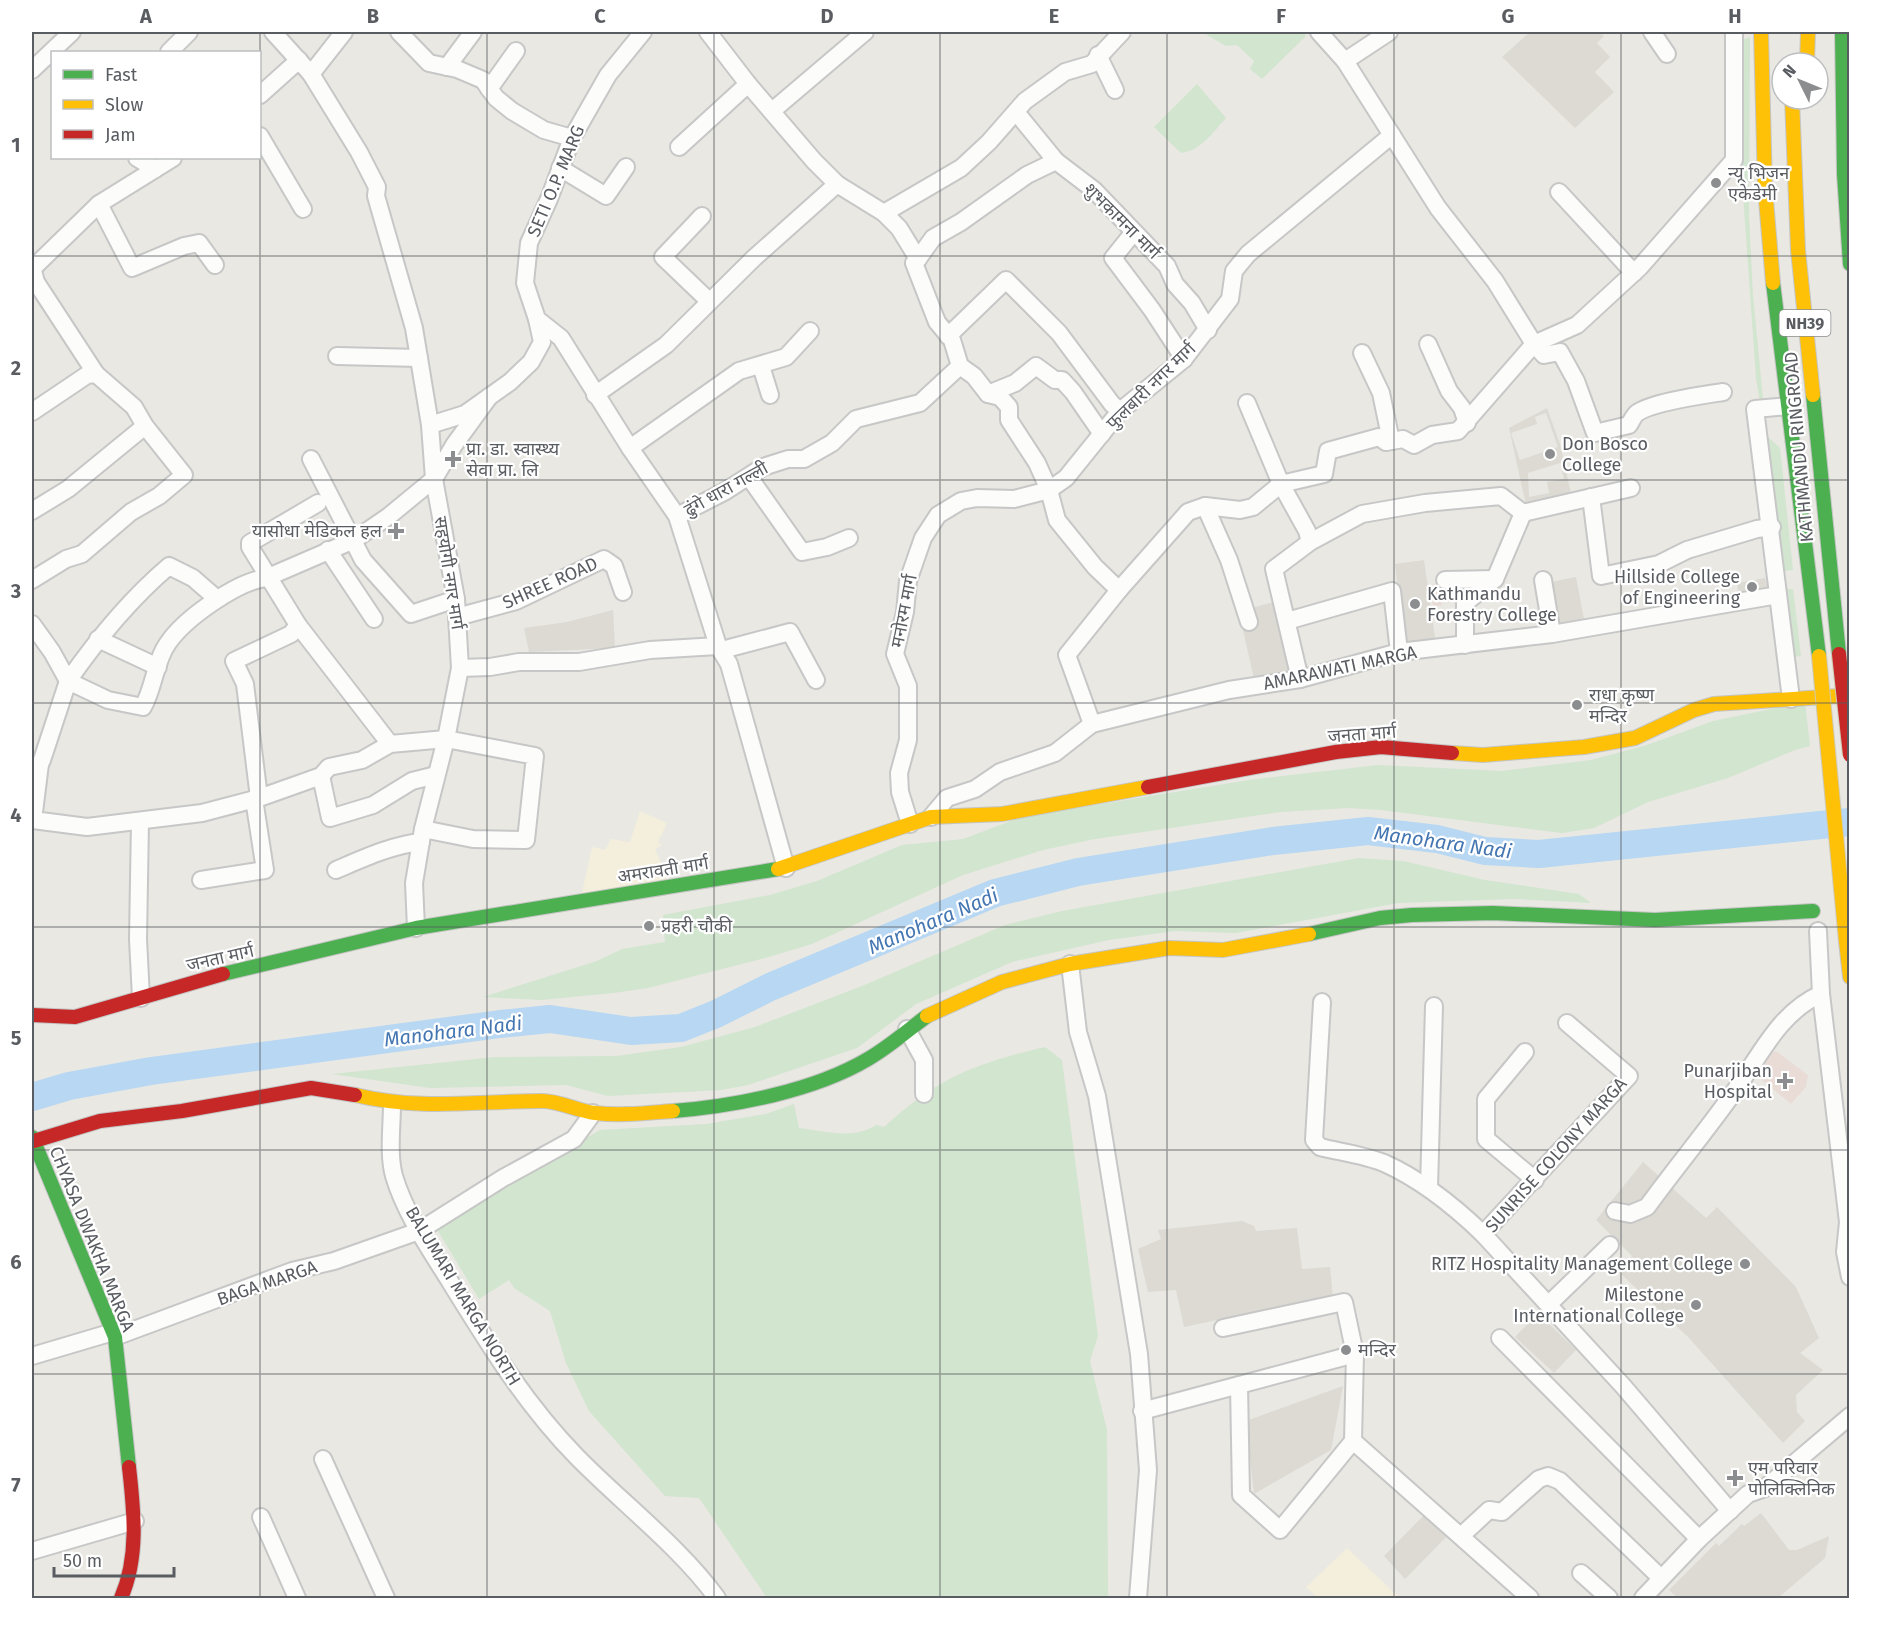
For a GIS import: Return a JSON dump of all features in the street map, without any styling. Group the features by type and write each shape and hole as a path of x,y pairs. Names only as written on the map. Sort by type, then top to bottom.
{"main road":[{"path":"1761,32 1760,89 1773,287 1819,656 1850,977"},
{"path":"1807,51 1808,32"},
{"path":"1842,32 1843,163 1850,264"},
{"name":"KATHMANDU RINGROAD","path":"1792,111 1798,250 1850,755"},
{"name":"जनता मार्ग","path":"910,824 932,817 1002,814 1279,761 1369,748 1483,755 1584,747 1635,738 1694,710 1714,704 1850,695"},
{"name":"अमरावती मार्ग","path":"416,928 786,868 910,824"},
{"path":"32,1140 100,1121 182,1111 310,1088 338,1091 392,1104 432,1106 545,1101 593,1113 623,1115 710,1108 780,1093 868,1059 927,1016 1002,982 1070,964 1169,948 1223,950 1259,945 1380,918 1412,915 1493,913 1655,920 1813,911"},
{"name":"जनता मार्ग","path":"32,1015 75,1017 193,981 416,928"},
{"name":"CHYASA DWAKHA MARGA","path":"32,1140 114,1334 135,1521 129,1580 121,1599"}],"street":[{"path":"52,51 72,32"},
{"path":"169,51 189,32"},
{"name":"सहयोगी नगर मार्ग","path":"273,32 311,74 359,152 376,187 376,196 414,328 430,425 434,479 456,599 460,668 446,740 422,835 414,882 416,928"},
{"path":"311,74 344,32"},
{"path":"399,32 429,63 483,80 512,111 544,130 572,138"},
{"path":"447,67 473,32"},
{"name":"SETI O.P. MARG","path":"489,397 531,362 542,342 525,283 529,243 549,199 572,138 608,75 643,32"},
{"path":"708,32 748,84 837,184 884,213 899,228 918,259"},
{"path":"772,111 865,32"},
{"path":"884,213 960,168 1019,117 1025,101 1065,72 1092,64 1122,32"},
{"path":"1319,32 1345,61 1438,208 1495,282 1534,344 1544,354 1560,352 1576,381 1595,434 1629,425 1637,413 1658,406 1680,399 1723,392"},
{"path":"1345,61 1389,32"},
{"path":"1652,32 1667,54"},
{"path":"1092,724 1067,655 1119,590 1188,512 1205,506 1240,510 1252,507 1281,484 1324,474 1328,451 1379,437 1386,441 1403,439 1414,445 1432,435 1458,431 1534,344 1577,325 1634,273 1734,160 1734,32"},
{"path":"489,89 516,51"},
{"path":"32,70 51,52"},
{"path":"1098,55 1114,90"},
{"path":"261,94 298,60"},
{"path":"679,147 748,84"},
{"name":"शुभकामना मार्ग","path":"1019,117 1056,161 1094,190 1167,266 1175,284 1192,303 1208,330"},
{"name":"फुलबारी नगर मार्ग","path":"1048,490 1066,478 1120,411 1184,359 1230,298 1234,271 1248,254 1392,135"},
{"path":"261,138 303,209"},
{"path":"139,159 155,169"},
{"path":"32,580 66,559 82,554 131,512 159,496 184,475 145,426 134,407 96,374 36,282 32,268 99,204 171,159"},
{"path":"1056,161 1027,175 961,222 933,238 914,263 937,322 948,336 960,366 974,376 988,394 1000,397 1009,407 1009,420 1037,463 1057,520 1088,560 1119,590"},
{"path":"560,168 606,196 626,167"},
{"path":"596,395 666,345 709,301 837,184"},
{"path":"1559,192 1634,273"},
{"path":"99,204 132,268 184,246 199,243 215,265"},
{"path":"702,216 663,257 709,301"},
{"path":"1134,232 1113,258 1152,310 1184,359"},
{"path":"948,336 1006,280 1059,333 1112,404 1120,411"},
{"path":"537,320 561,338 676,516 720,648 729,664 786,868"},
{"path":"630,448 739,371 786,357 810,331"},
{"path":"1428,344 1449,391 1462,408 1467,423"},
{"path":"1362,353 1381,393 1391,441"},
{"path":"337,356 419,358"},
{"path":"761,366 770,395"},
{"name":"ढुंगे धारा गल्ली","path":"676,516 749,477 763,466 788,459 804,459 832,443 856,418 920,403 960,366"},
{"path":"988,394 1015,383 1036,366 1055,380 1062,380 1102,434"},
{"path":"32,412 87,375 96,374"},
{"path":"430,425 465,414 489,397"},
{"path":"32,624 52,652 68,681 108,700 141,708 144,706 168,643 216,598 251,580 266,578 354,540 389,516 434,479 454,445 489,397"},
{"path":"1247,404 1281,484 1307,531 1310,542"},
{"path":"1789,406 1755,409 1772,527 1791,699"},
{"path":"32,511 68,489 145,426"},
{"path":"311,459 363,560 411,614 456,599"},
{"path":"749,477 802,552 827,547 849,538"},
{"path":"1523,513 1631,488"},
{"name":"मनोरम मार्ग","path":"910,824 900,792 898,773 908,740 908,686 895,654 905,612 908,581 923,538 938,515 961,501 977,498 1014,499 1048,490"},
{"path":"1300,679 1274,569 1310,542 1362,514 1425,503 1502,496 1523,513"},
{"path":"1591,497 1601,576 1659,564 1687,550 1757,529 1772,527"},
{"path":"318,502 250,543 250,547 266,578 298,625 390,744"},
{"path":"1205,506 1229,560 1249,622"},
{"path":"1465,645 1465,603 1495,579 1523,513"},
{"path":"328,550 374,619"},
{"name":"SHREE ROAD","path":"457,617 516,601 604,559 614,566 623,592"},
{"path":"216,598 193,578 169,566 139,591 98,639 68,681 37,755 33,820 87,827 202,813 257,799 321,776 330,767 362,760 390,744 446,740 535,756 525,840 422,835 398,844 382,854 336,870"},
{"path":"1445,580 1495,579"},
{"path":"1543,580 1552,634"},
{"path":"1287,621 1392,591 1399,652"},
{"name":"AMARAWATI MARGA","path":"932,817 947,798 975,789 1000,772 1055,753 1092,724 1229,690 1300,679 1399,652 1552,634 1778,595"},
{"path":"201,880 265,870 245,684 234,661 291,634 298,625"},
{"path":"460,668 490,668 519,663 579,662 650,650 720,648 790,632 816,680"},
{"path":"98,639 158,667"},
{"path":"321,776 330,818 373,804 411,781 436,775"},
{"path":"140,822 138,939 141,998"},
{"path":"1818,931 1821,994 1848,1222 1845,1252 1850,1277"},
{"path":"1070,964 1078,1032 1097,1096 1139,1354 1148,1470 1138,1599"},
{"path":"1615,1211 1630,1214 1647,1207 1736,1090 1783,1022 1802,1004 1821,994"},
{"path":"1322,1002 1314,1140 1320,1147 1382,1163 1429,1188 1451,1203 1483,1234"},
{"path":"1429,1188 1434,1006"},
{"name":"SUNRISE COLONY MARGA","path":"1567,1023 1629,1076 1483,1234 1550,1303 1699,1472 1730,1511"},
{"path":"907,1029 924,1060 924,1094"},
{"path":"1525,1052 1486,1099 1486,1139 1535,1180"},
{"name":"BALUMARI MARGA NORTH","path":"392,1104 391,1164 395,1179 419,1231 500,1363 532,1407 575,1455 680,1556 717,1599"},
{"name":"BAGA MARGA","path":"32,1356 114,1334 292,1271 334,1261 419,1231 503,1178 574,1139 593,1113"},
{"path":"1550,1303 1610,1245"},
{"path":"1223,1328 1344,1302 1355,1354 1353,1441 1280,1530 1241,1495 1242,1432 1239,1385"},
{"path":"1500,1338 1699,1539"},
{"path":"1142,1411 1355,1354"},
{"path":"1642,1599 1699,1539 1748,1494 1765,1488 1850,1416"},
{"path":"1353,1441 1530,1599"},
{"path":"323,1459 386,1599"},
{"path":"1461,1536 1489,1510 1502,1512 1539,1479 1548,1476 1560,1481 1661,1578"},
{"path":"261,1517 297,1599"},
{"path":"32,1551 135,1521"},
{"path":"1581,1573 1609,1599"}],"shaded area":[{"path":"1530,32 1599,32 1604,36 1597,43 1610,57 1595,72 1614,92 1575,128 1502,57"},
{"name":"Don Bosco College","path":"1547,408 1560,444 1571,493 1526,505 1509,428","holes":["1546,413 1558,447 1520,460 1511,433 1537,424 1535,417","1560,463 1564,479 1547,482 1549,493 1529,497 1528,473"]},
{"name":"Kathmandu Forestry College","path":"1424,560 1436,644 1404,647 1395,564"},
{"path":"1576,577 1584,619 1554,625 1545,583"},
{"name":"Hillside College of Engineering","path":"1765,578 1768,591 1739,597 1737,583"},
{"path":"1468,580 1469,594 1442,597 1442,605 1433,607 1430,585"},
{"path":"1278,601 1295,673 1255,683 1242,626 1252,624 1248,609"},
{"path":"613,610 615,648 529,652 524,628 567,622"},
{"path":"640,811 667,823 658,842 662,845 655,849 670,882 581,897 592,847 605,850 611,839 630,842"},
{"name":"Punarjiban Hospital","path":"1776,1051 1808,1075 1806,1087 1791,1104 1746,1067"},
{"name":"Milestone International College","path":"1643,1162 1706,1218 1717,1207 1796,1287 1819,1338 1800,1353 1823,1370 1796,1395 1797,1412 1805,1421 1783,1443 1689,1338 1621,1274 1632,1256 1596,1220"},
{"path":"1242,1221 1254,1226 1256,1231 1297,1228 1302,1269 1330,1267 1333,1297 1318,1298 1319,1308 1291,1313 1284,1306 1184,1327 1176,1290 1148,1292 1138,1249 1161,1239 1158,1230"},
{"path":"1538,1313 1576,1350 1554,1373 1515,1337"},
{"path":"1343,1386 1331,1450 1254,1494 1246,1421"},
{"path":"1430,1509 1453,1530 1405,1579 1384,1556"},
{"path":"1761,1513 1789,1550 1797,1550 1829,1536 1825,1558 1778,1598 1678,1598 1669,1590 1716,1543 1719,1546 1742,1524 1744,1526"},
{"path":"1347,1548 1400,1598 1318,1598 1306,1587"}],"green space":[{"path":"1202,32 1303,32 1306,36 1262,79 1250,69 1254,61 1237,45 1226,46"},
{"path":"1750,37 1749,216 1753,295 1763,399 1760,402 1756,378 1742,180 1742,40"},
{"path":"1197,84 1226,118 1201,145 1181,153 1154,127"},
{"path":"1767,436 1780,448 1793,570 1783,571"},
{"path":"1785,589 1793,589 1801,656 1792,657"},
{"path":"1805,702 1810,746 1728,778 1648,802 1594,828 1562,833 1349,808 1280,812 1095,839 1043,850 963,875 812,944 765,958 648,988 613,993 541,1000 483,997 597,961 622,949 665,942 663,915 770,895 817,881 902,845 963,839 1021,817 1249,780 1378,765 1502,771 1591,760 1647,745 1713,721"},
{"path":"1359,858 1403,861 1485,880 1579,894 1591,903 1515,899 1398,903 1236,933 1175,931 1109,940 1012,962 916,1004 857,1048 748,1085 721,1090 608,1096 566,1085 430,1088 332,1074 495,1057 616,1056 681,1047 755,1027 862,986 1005,925 1062,911"},
{"path":"1045,1047 1062,1060 1098,1336 1090,1361 1107,1430 1108,1598 767,1598 699,1498 665,1496 589,1411 566,1363 550,1311 514,1288 509,1280 479,1299 438,1231 478,1202 600,1130 706,1124 766,1114 794,1104 799,1128 839,1133 858,1132 876,1125 884,1127 922,1096 959,1075 998,1060"}],"pier":[{"path":"1850,738 1850,868 1823,869 1810,743"}],"waterway":[{"name":"Manohara Nadi","path":"32,1097 69,1086 151,1071 500,1024 550,1019 631,1031 681,1028 716,1014 770,987 995,893 1078,872 1273,841 1368,831 1437,839 1485,851 1539,854 1850,822"}],"traffic: fast":[{"path":"1842,32 1844,174 1850,264"},
{"path":"1773,283 1819,656"},
{"path":"1813,395 1839,654"},
{"path":"223,974 416,928 778,869"},
{"path":"1309,934 1380,918 1412,915 1493,913 1655,920 1813,911"},
{"path":"673,1111 748,1101 823,1080 876,1054 927,1016"},
{"path":"32,1137 115,1337 129,1467"}],"traffic: slow":[{"path":"1761,32 1765,188 1773,283"},
{"path":"1807,51 1808,32"},
{"path":"1792,111 1798,250 1813,395"},
{"path":"1819,656 1846,941"},
{"path":"1452,753 1483,755 1584,747 1635,738 1694,710 1714,704 1839,696"},
{"path":"778,869 931,817 1002,814 1148,787"},
{"path":"927,1016 1002,982 1070,964 1169,948 1223,950 1309,934"},
{"path":"1846,941 1850,977"},
{"path":"355,1095 403,1103 426,1104 549,1101 588,1112 605,1114 673,1111"}],"traffic: jam":[{"path":"1839,654 1850,755"},
{"path":"1148,787 1336,752 1381,747 1452,753"},
{"path":"32,1015 75,1017 223,974"},
{"path":"34,1141 100,1121 182,1111 311,1088 355,1095"},
{"path":"121,1598 131,1566 134,1534 129,1467"}],"place":[{"name":"न्यू भिजन एकेडेमी","path":"1716,183"},
{"name":"Don Bosco College","path":"1550,454"},
{"name":"प्रा. डा. स्वास्थ्य सेवा प्रा. लि","path":"453,459"},
{"name":"यासोधा मेडिकल हल","path":"396,531"},
{"name":"Hillside College of Engineering","path":"1752,587"},
{"name":"Kathmandu Forestry College","path":"1415,604"},
{"name":"राधा कृष्ण मन्दिर","path":"1577,705"},
{"name":"प्रहरी चौकी","path":"649,926"},
{"name":"Punarjiban Hospital","path":"1785,1081"},
{"name":"RITZ Hospitality Management College","path":"1745,1264"},
{"name":"Milestone International College","path":"1696,1305"},
{"name":"मन्दिर","path":"1346,1350"},
{"name":"एम परिवार पोलिक्लिनिक","path":"1735,1478"}]}
